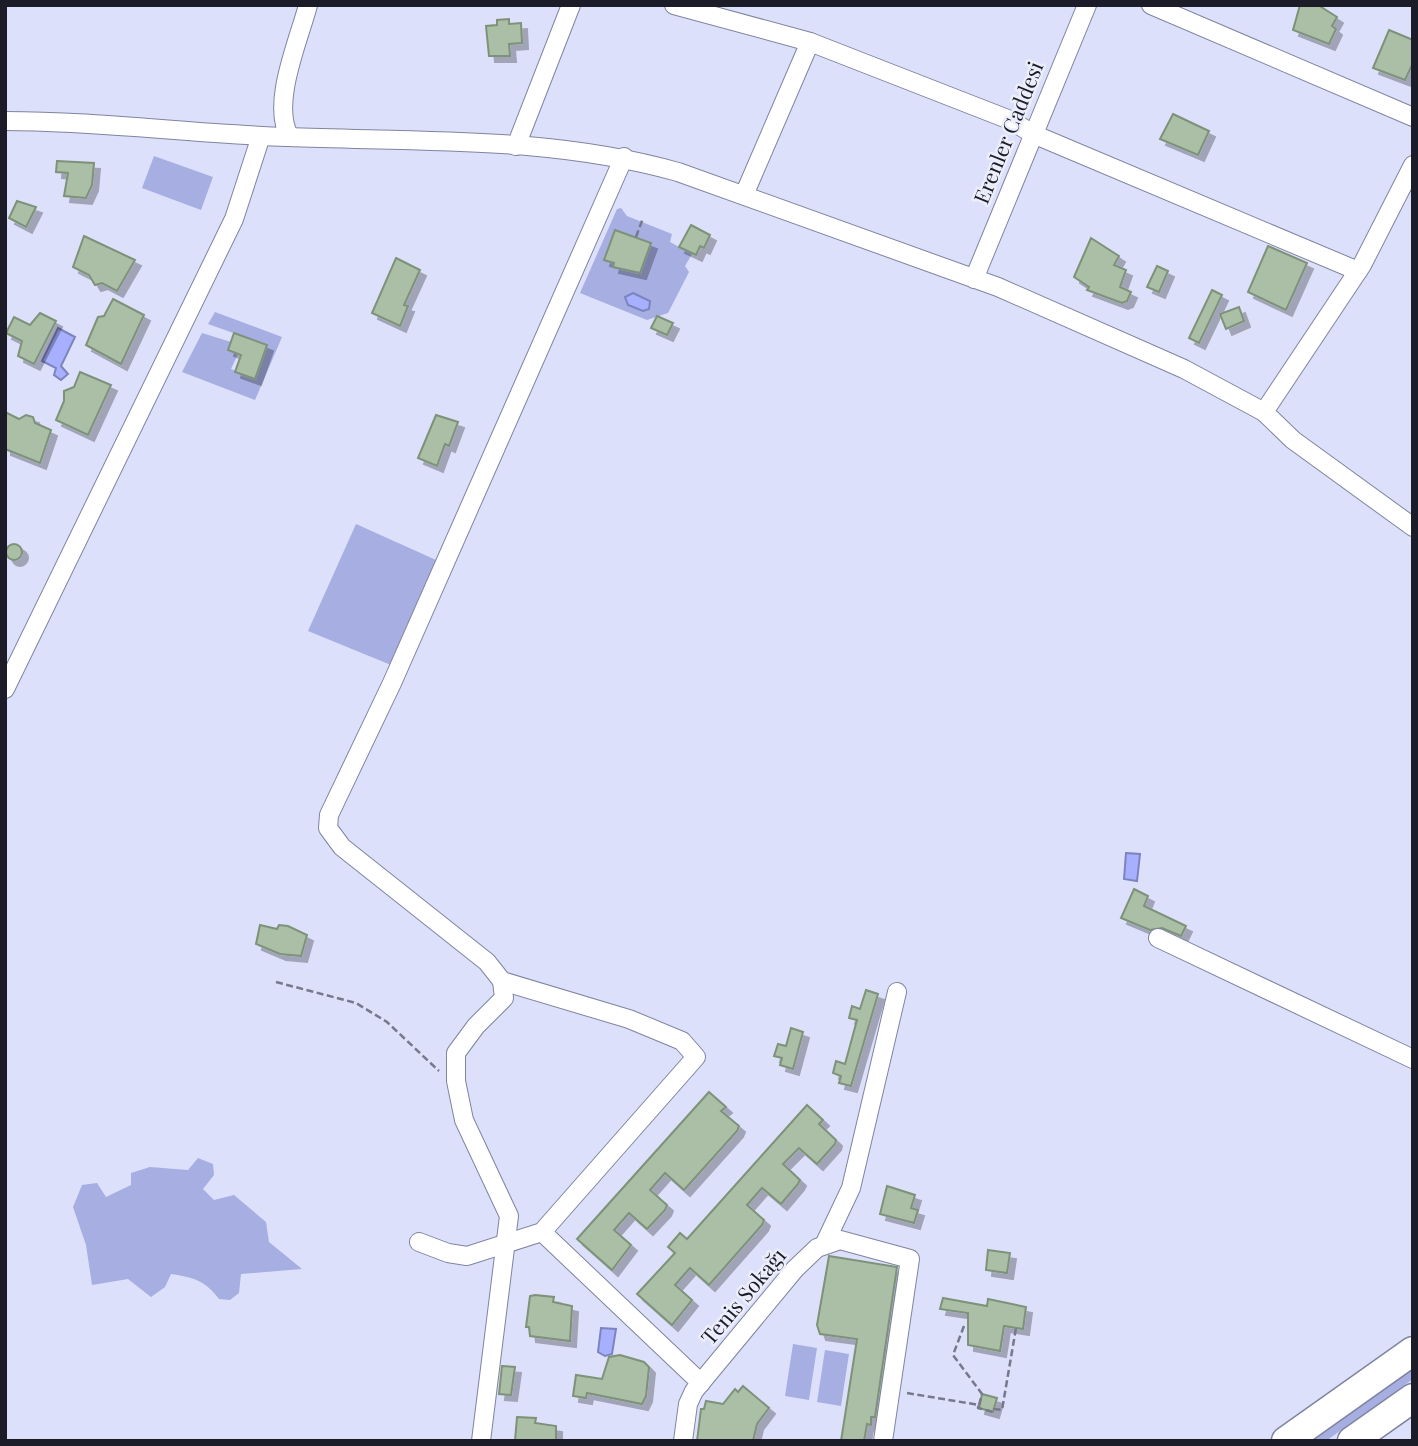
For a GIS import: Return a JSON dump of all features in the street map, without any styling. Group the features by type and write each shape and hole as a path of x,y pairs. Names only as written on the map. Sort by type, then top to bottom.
{"main road":[{"path":"1286,1441 1413,1351"},
{"path":"1352,1441 1413,1398"}],"street":[{"path":"290,137 284,128 282,99 309,5"},
{"path":"516,146 571,5"},
{"path":"674,5 810,42 1010,120 1033,134 1358,271"},
{"name":"Erenler Caddesi","path":"974,279 1087,5"},
{"path":"1151,5 1413,117"},
{"path":"744,195 810,42"},
{"path":"5,121 261,136 396,138 624,157 744,195 839,232 974,279 1184,369 1264,412 1293,440 1413,527"},
{"path":"5,689 234,219 261,136"},
{"path":"481,1441 503,1245 509,1216 464,1120 456,1081 456,1053 476,1026 504,998 502,981 487,962 342,847 328,828 329,815 392,683 624,157"},
{"path":"1264,412 1358,271 1413,164"},
{"path":"1158,938 1413,1059"},
{"path":"419,1242 448,1253 467,1256 541,1232 696,1057 682,1041 629,1019 502,981"},
{"path":"824,1245 851,1188 897,992"},
{"path":"541,1232 701,1382"},
{"path":"824,1245 840,1240 910,1258 883,1441"},
{"name":"Tenis Sokağı","path":"683,1441 688,1404 701,1382 795,1269 817,1248 824,1245"}],"path":[{"path":"636,237 643,218"},
{"path":"276,982 356,1003 387,1022 444,1077 456,1081"},
{"path":"964,1326 953,1355 982,1394 978,1408 993,1412 994,1409 1002,1409 1016,1328"},
{"path":"891,1391 979,1405"}],"shaded area":[{"path":"154,156 213,177 201,210 142,188"},
{"path":"621,208 627,216 672,234 670,242 692,254 685,266 689,272 668,313 647,320 580,293 617,209"},
{"path":"633,293 650,301 649,309 643,311 628,305 625,297"},
{"path":"215,312 282,337 255,400 182,372 202,333 231,342 228,350 238,354 231,369 255,378 267,345 208,324"},
{"path":"58,328 75,337 61,366 68,374 61,380 54,375 56,368 42,361"},
{"path":"356,524 436,560 391,665 308,631"},
{"path":"1126,853 1140,854 1137,881 1124,879"},
{"path":"198,1158 213,1164 214,1175 203,1189 214,1200 234,1195 266,1222 269,1242 302,1269 241,1274 239,1293 230,1300 219,1299 198,1281 171,1274 165,1287 151,1297 128,1279 92,1285 86,1245 73,1207 82,1185 97,1183 106,1197 131,1185 131,1173 150,1167 188,1170"},
{"path":"601,1328 616,1329 612,1354 605,1356 598,1352"},
{"path":"793,1344 817,1348 809,1400 785,1396"},
{"path":"825,1350 849,1354 841,1406 817,1402"},
{"path":"1413,1367 1413,1379 1326,1441 1309,1441"}],"building":[{"path":"1300,5 1318,5 1337,17 1332,26 1336,29 1329,44 1293,30"},
{"path":"509,19 509,24 521,23 522,43 509,44 510,56 489,56 486,26 497,25 497,20"},
{"path":"1389,30 1413,40 1413,63 1405,80 1373,68"},
{"path":"1173,114 1209,131 1198,155 1160,139"},
{"path":"57,161 94,163 92,185 86,198 64,196 68,173 56,172"},
{"path":"17,201 36,207 26,227 9,218"},
{"path":"691,225 710,235 704,248 700,246 696,255 679,247"},
{"path":"615,230 651,243 640,273 613,267 614,263 604,260"},
{"path":"84,236 135,260 117,291 102,283 95,285 89,275 73,267"},
{"path":"1091,238 1119,256 1114,265 1126,270 1120,287 1131,292 1127,301 1122,303 1087,290 1089,287 1074,277"},
{"path":"1268,246 1307,263 1286,310 1248,292"},
{"path":"396,258 420,270 404,305 408,306 400,326 372,313"},
{"path":"1157,266 1168,271 1159,292 1147,287"},
{"path":"1212,290 1222,295 1199,343 1189,338"},
{"path":"113,299 144,315 121,364 86,345 98,317 104,316"},
{"path":"1239,307 1244,321 1226,329 1220,314"},
{"path":"40,313 56,321 34,364 18,356 22,341 6,333 14,317 30,325"},
{"path":"657,316 673,323 667,335 651,328"},
{"path":"234,333 267,345 255,379 235,372 241,355 228,350"},
{"path":"80,372 111,385 88,435 56,420 64,401 64,391 74,387"},
{"path":"5,412 19,419 26,415 33,417 35,423 51,430 40,463 5,449"},
{"path":"436,415 458,422 449,446 445,444 437,466 418,458"},
{"path":"14,544 22,552 14,560 6,552"},
{"path":"1134,889 1148,896 1144,906 1186,926 1181,936 1162,928 1150,930 1121,918"},
{"path":"260,925 277,929 279,925 288,926 307,935 301,956 280,954 256,944"},
{"path":"866,990 878,994 851,1086 839,1083 841,1076 833,1073 836,1061 845,1064 857,1020 849,1018 852,1006 860,1009"},
{"path":"791,1028 803,1032 793,1069 780,1065 782,1058 774,1056 778,1044 786,1046"},
{"path":"709,1092 726,1107 721,1111 739,1126 737,1131 684,1190 665,1173 650,1190 667,1205 647,1229 629,1213 614,1230 631,1245 612,1270 577,1239"},
{"path":"807,1105 823,1120 819,1124 836,1140 835,1144 817,1164 799,1148 783,1164 800,1180 798,1184 781,1204 762,1188 747,1205 764,1220 762,1225 709,1285 690,1268 675,1285 692,1300 672,1325 637,1294 675,1253 668,1247 680,1233 687,1239"},
{"path":"887,1186 915,1195 911,1208 918,1210 914,1223 880,1214"},
{"path":"988,1250 1010,1253 1007,1273 986,1270"},
{"path":"829,1256 897,1267 875,1417 871,1417 871,1425 867,1424 864,1441 841,1441 857,1339 820,1334 817,1325"},
{"path":"530,1296 554,1297 553,1302 572,1306 570,1341 530,1336 529,1327 526,1327"},
{"path":"943,1298 987,1306 988,1299 1026,1307 1023,1329 1004,1326 1000,1351 968,1345 968,1313 940,1309"},
{"path":"620,1355 644,1362 649,1367 646,1396 642,1404 587,1393 586,1398 573,1396 576,1375 602,1379 609,1357"},
{"path":"502,1366 515,1367 511,1395 499,1394"},
{"path":"743,1386 769,1408 757,1424 753,1441 697,1441 701,1409 704,1409 706,1401 723,1404 735,1389 738,1392"},
{"path":"982,1394 997,1398 993,1412 979,1408"},
{"path":"517,1417 536,1418 535,1423 556,1426 556,1441 515,1441"}]}
